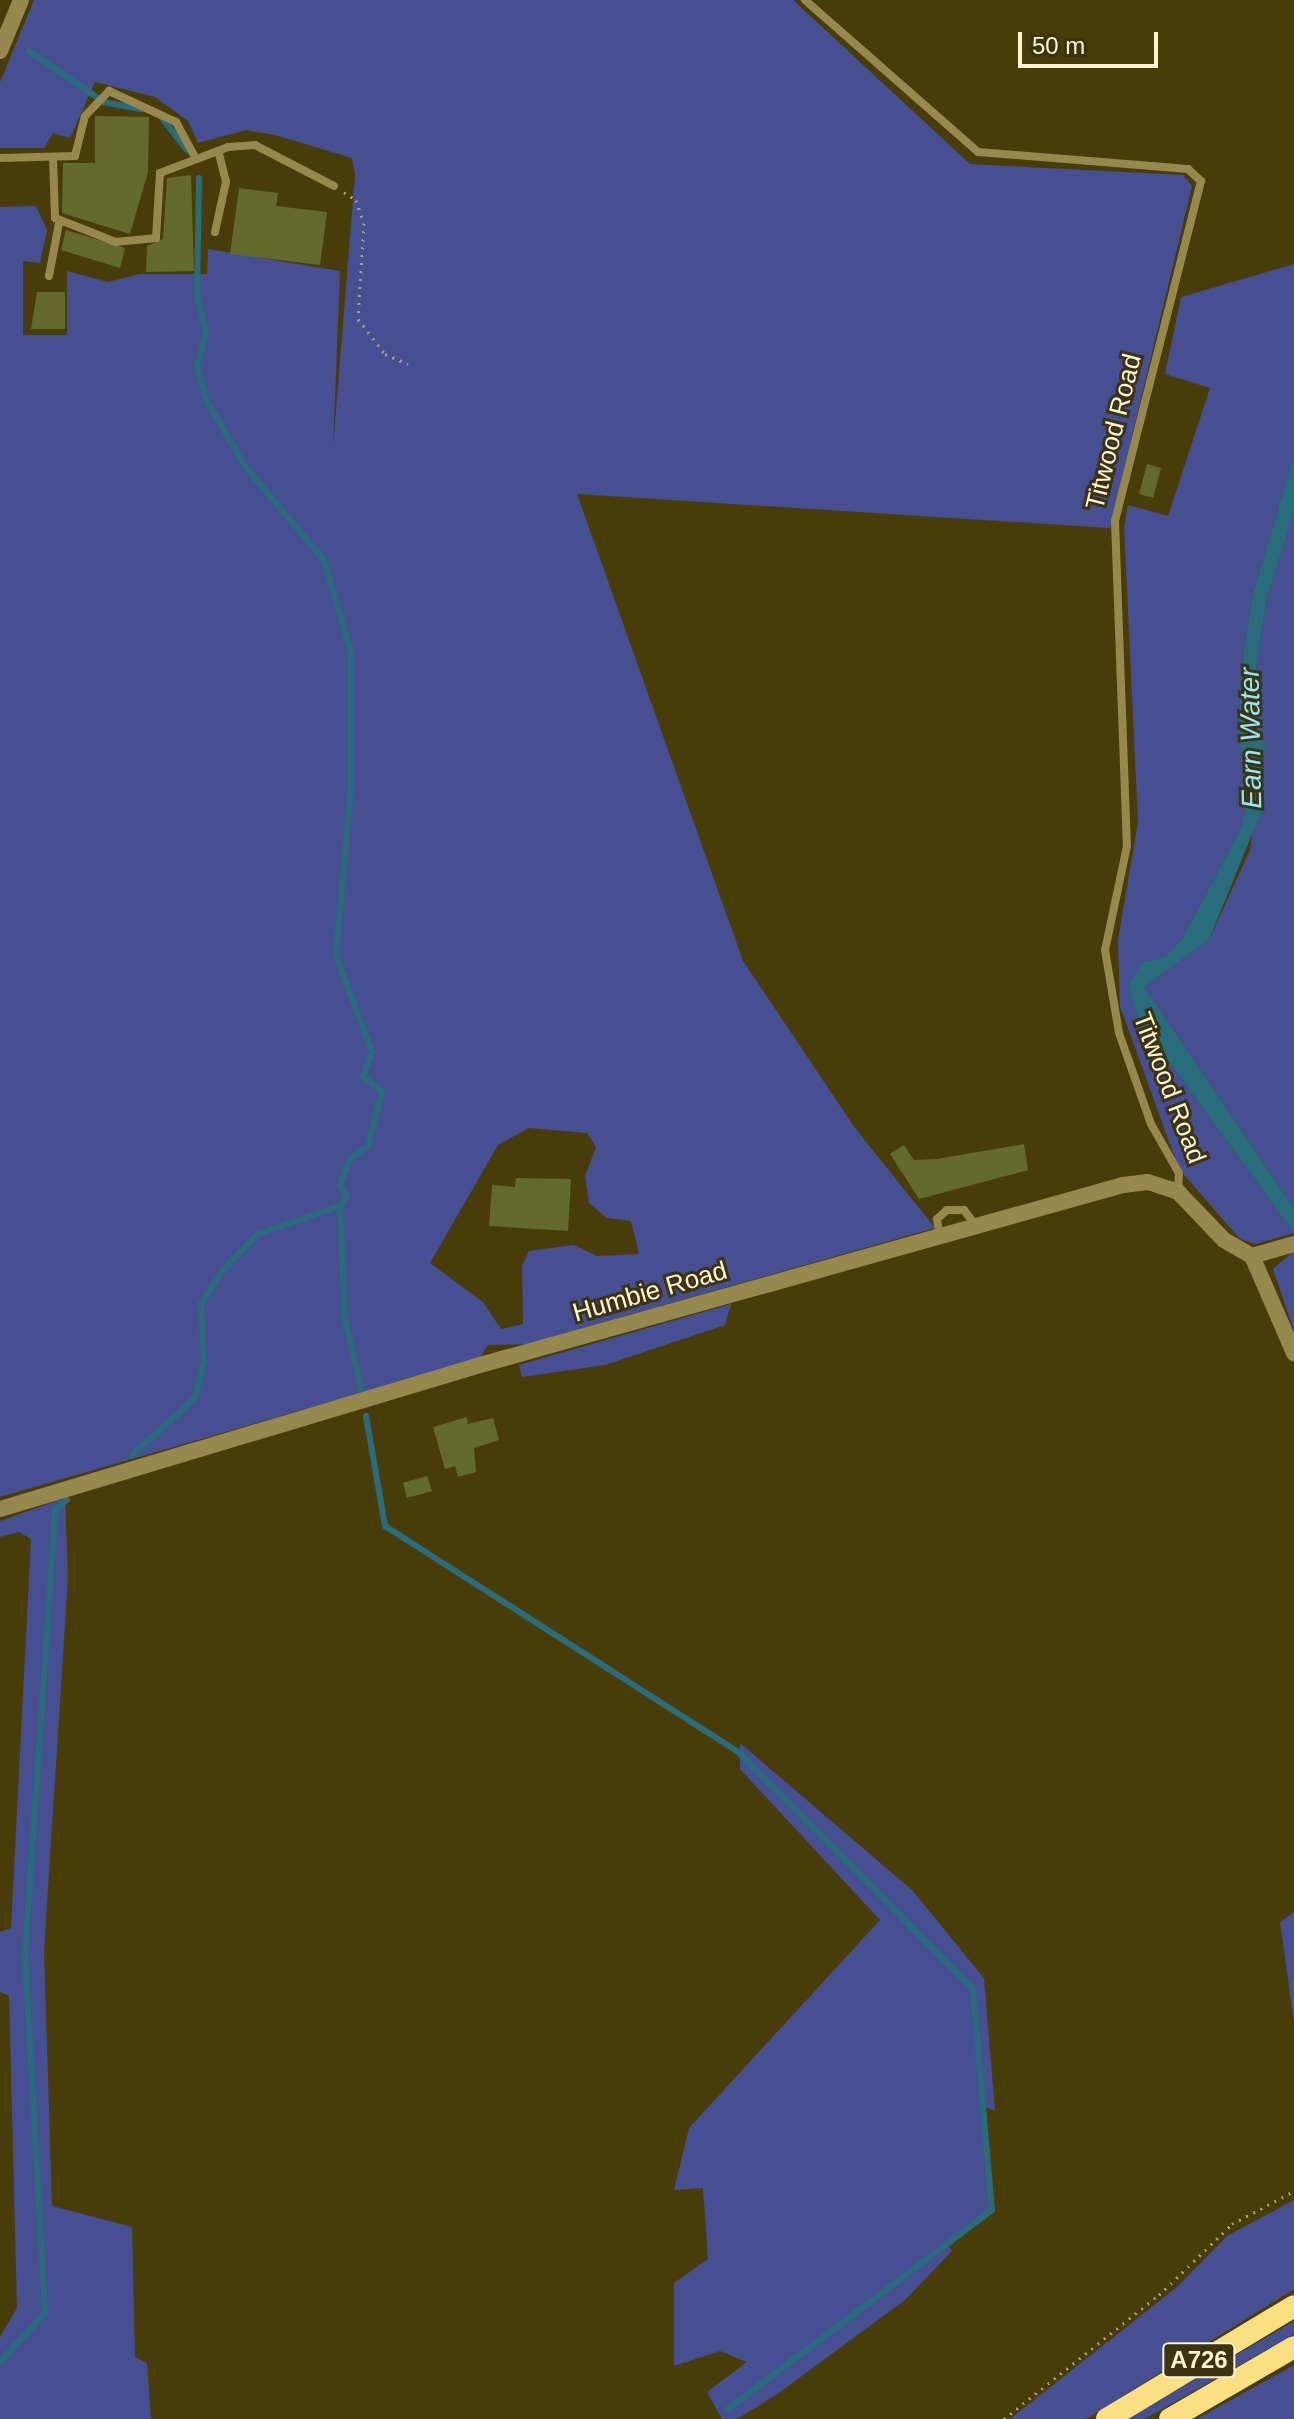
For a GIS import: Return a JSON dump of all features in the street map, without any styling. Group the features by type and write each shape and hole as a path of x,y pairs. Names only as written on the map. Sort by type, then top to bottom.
{"highway":[{"name":"A726","path":"1107,2419 1294,2306"},
{"name":"A726","path":"1170,2419 1294,2347"}],"street":[{"path":"0,51 21,0"},
{"name":"Humbie Road","path":"0,1509 487,1362 1123,1185 1148,1182 1178,1192"},
{"path":"1178,1192 1224,1240 1252,1256 1294,1353"},
{"path":"1252,1256 1288,1246"}],"lane":[{"name":"Titwood Road","path":"805,0 978,152 1188,169 1201,181 1115,521 1127,846 1105,950 1119,1033 1151,1124 1179,1173 1178,1192"},
{"path":"0,158 75,156 85,116 109,91 176,122 196,159"},
{"path":"53,157 51,211 59,223 116,242 150,241 159,228 160,173 218,151 255,145 334,186"},
{"path":"215,232 226,182 218,151"},
{"path":"49,276 59,223"},
{"path":"940,1238 937,1219 947,1210 964,1210 977,1228"}],"path":[{"path":"334,186 362,211 358,319 385,354 408,364"},
{"path":"1004,2419 1159,2295 1232,2224 1294,2191"}],"shaded area":[{"path":"34,0 793,0 970,164 1183,175 1192,186 1110,528 577,494 743,961 855,1128 935,1228 527,1344 488,1345 479,1359 0,1497 0,207 36,206 47,230 40,263 23,261 23,335 67,335 67,271 108,282 140,274 207,274 208,249 340,271 333,448 355,175 352,158 275,135 246,130 198,143 188,121 155,97 95,82 70,138 53,133 44,148 0,148 0,82","holes":["529,1128 587,1133 596,1147 585,1176 589,1203 607,1218 631,1221 639,1254 597,1256 574,1245 529,1251 522,1266 523,1324 501,1329 483,1302 430,1263 498,1145"]},
{"path":"1294,264 1294,455 1253,593 1241,669 1238,737 1249,788 1241,828 1182,939 1165,957 1142,962 1140,1022 1294,1233 1256,1244 1240,1239 1179,1169 1120,1006 1118,940 1138,822 1124,527 1128,505 1168,516 1210,388 1165,374 1181,297"},
{"path":"1294,513 1294,1208 1144,987 1209,940 1250,850 1265,747 1254,682 1267,597"},
{"path":"1294,1251 1294,1331 1273,1269"},
{"path":"731,1304 725,1325 605,1365 522,1377 519,1365"},
{"path":"65,1498 68,1577 44,1951 52,2206 132,2227 135,2357 147,2363 151,2419 0,2419 0,2337 17,2308 9,1996 0,1992 0,1932 11,1928 31,1539 19,1532 0,1537 0,1521"},
{"path":"740,1743 912,1890 984,1978 995,2111 983,2106 992,2210 947,2244 952,2251 905,2300 776,2395 737,2419 722,2419 707,2392 747,2362 720,2351 674,2366 674,2283 708,2259 703,2188 674,2190 689,2128 880,1920 740,1769"},
{"path":"1294,1912 1294,2023 1280,1922"},
{"path":"1294,2200 1294,2289 1086,2419 1010,2419 1177,2287 1227,2236"},
{"path":"1294,2321 1294,2334 1145,2419 1128,2419"},
{"path":"1294,2365 1294,2419 1198,2419 1200,2417"}],"water":[{"name":"Earn Water","path":"1294,455 1294,513 1267,597 1254,682 1265,747 1261,812 1209,940 1144,987 1294,1208 1294,1233 1140,1022 1128,986 1142,962 1165,957 1182,939 1241,828 1249,788 1238,737 1241,669 1253,593"}],"building":[{"path":"95,116 149,117 148,172 130,234 62,213 63,163 95,163"},
{"path":"191,175 194,271 146,272 147,246 163,239 167,178"},
{"path":"239,188 278,193 276,206 327,212 320,265 230,254"},
{"path":"66,230 125,248 120,268 61,250"},
{"path":"37,292 65,292 65,329 31,329"},
{"path":"1147,464 1161,468 1153,498 1139,494"},
{"path":"1024,1144 1028,1170 919,1199 890,1154 904,1145 914,1160 937,1159"},
{"path":"516,1178 571,1179 568,1231 489,1226 492,1185 515,1187"},
{"path":"467,1417 468,1424 493,1418 499,1440 474,1448 476,1472 458,1477 455,1466 445,1469 433,1427"},
{"path":"427,1476 432,1491 407,1498 403,1483"}],"waterway":[{"path":"29,51 104,102 141,109"},
{"path":"162,118 187,150"},
{"path":"132,1455 195,1398 204,1363 201,1304 224,1269 258,1234 340,1206 347,1196 340,1186 350,1159 368,1146 382,1091 363,1077 372,1052 336,955 351,787 351,652 324,560 247,469 207,402 197,366 206,333 197,295 199,178"},
{"path":"340,1206 345,1320 361,1389"},
{"path":"366,1416 385,1526 737,1751 973,1989 992,2210 728,2409"},
{"path":"0,2362 45,2313 25,1954 55,1509 67,1500"}]}
